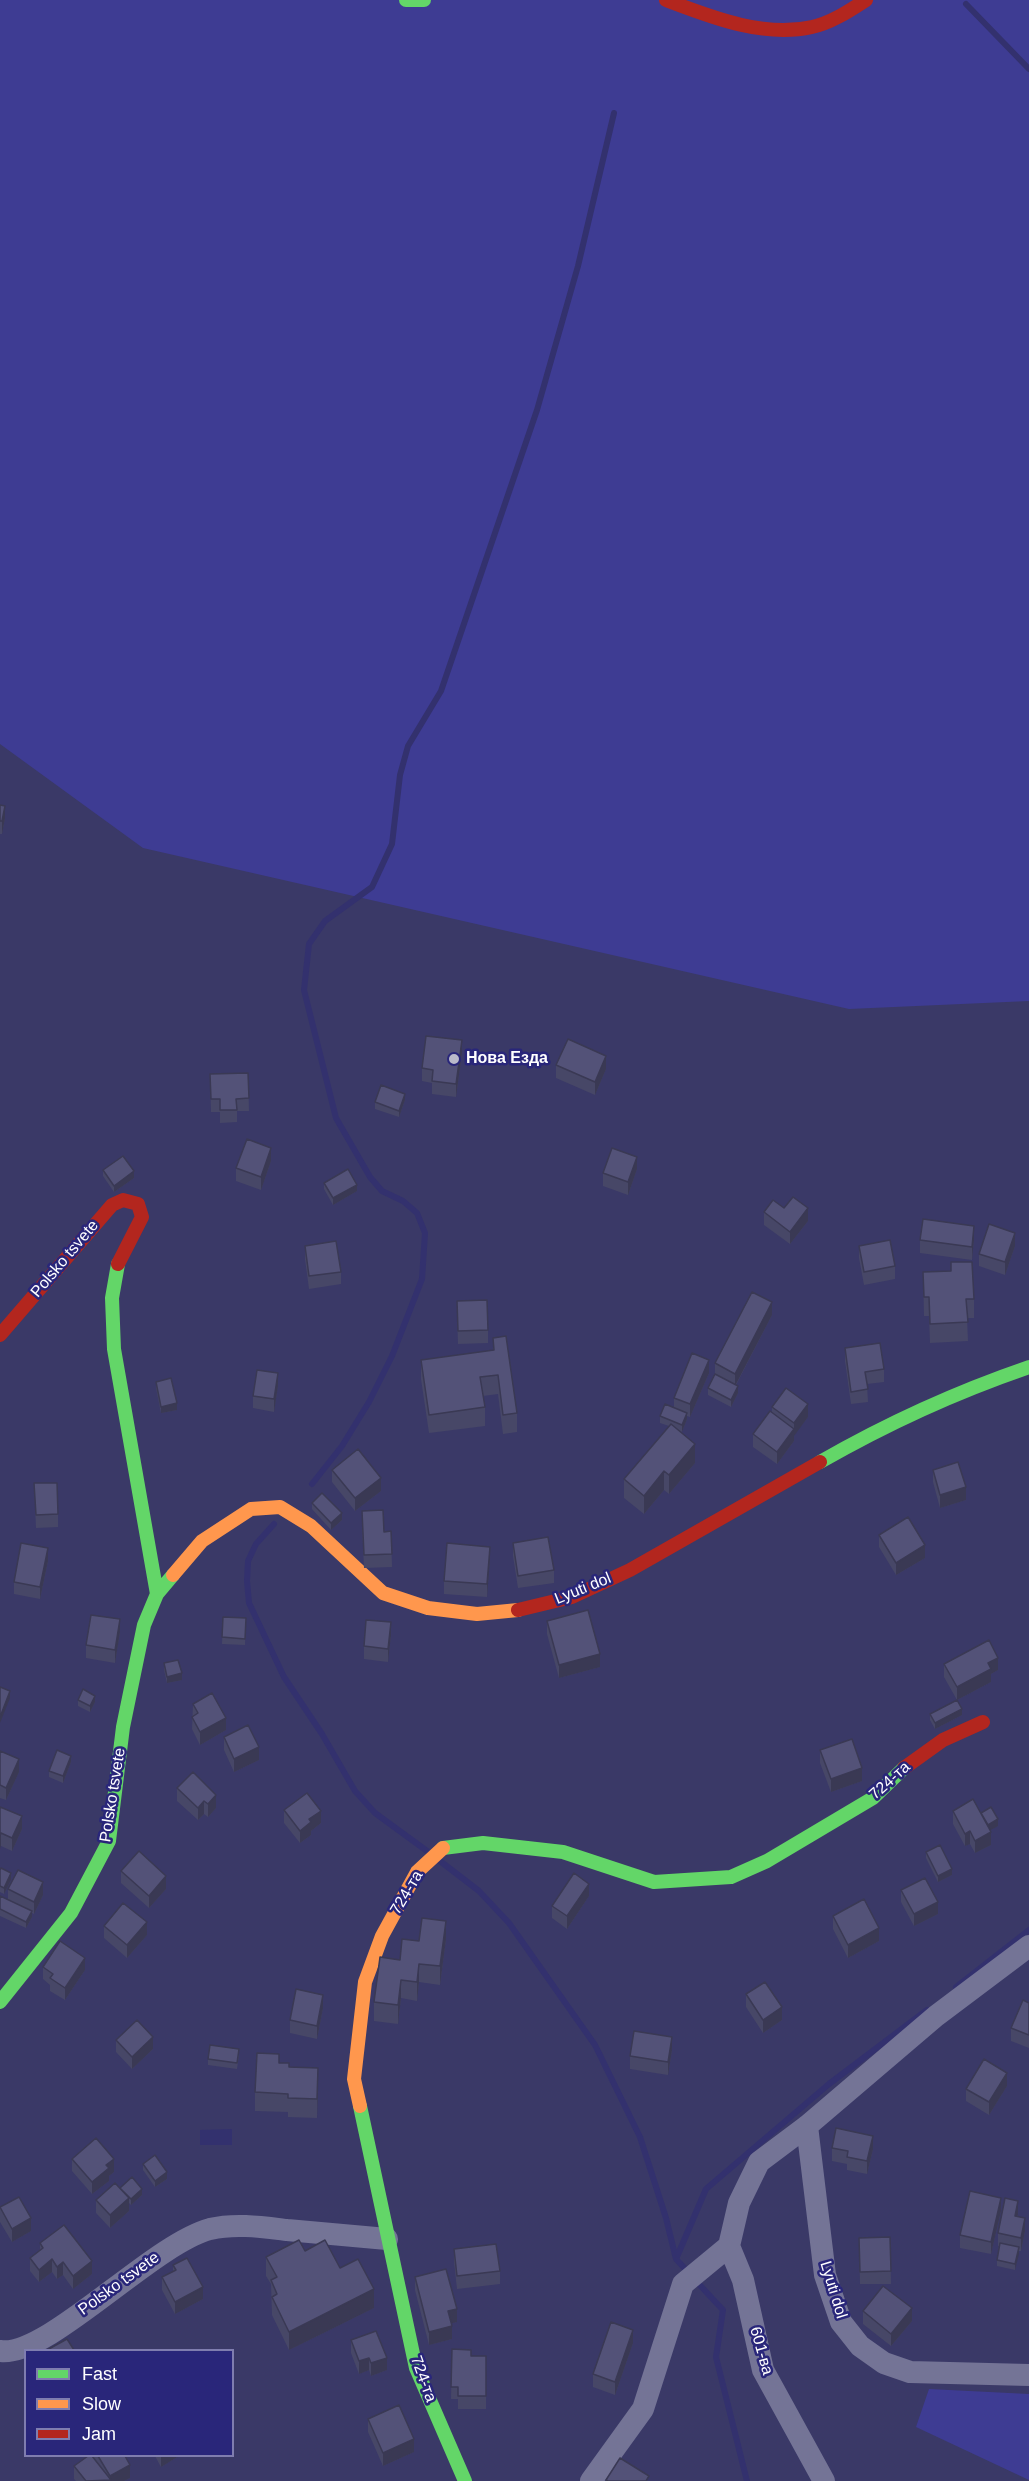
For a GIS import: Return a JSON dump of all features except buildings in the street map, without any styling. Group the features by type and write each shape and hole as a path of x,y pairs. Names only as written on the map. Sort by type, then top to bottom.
{"street":[{"path":"406,0 424,0"},
{"path":"666,0 705,15 772,30 810,28 842,15 866,0"},
{"name":"Polsko tsvete","path":"0,1335 112,1205 123,1200 138,1204 142,1210 141,1224 123,1251 115,1273 112,1329 117,1374 157,1594 144,1626 123,1727 109,1842 71,1913 0,2002"},
{"name":"Lyuti dol","path":"157,1594 202,1541 251,1509 280,1507 311,1526 383,1593 428,1608 477,1614 529,1609 572,1597 630,1570 857,1441 975,1384 1029,1367"},
{"name":"724-та","path":"465,2481 416,2368 354,2079 365,1982 382,1936 417,1872 441,1848 483,1843 563,1851 654,1882 731,1877 767,1861 873,1798 910,1762 943,1740 982,1722"},
{"path":"591,2481 643,2409 683,2284 729,2246 739,2203 759,2162 807,2126 936,2016 1029,1946"},
{"name":"Lyuti dol","path":"807,2126 825,2275 841,2322 860,2346 884,2363 910,2372 1029,2375"},
{"name":"Polsko tsvete","path":"0,2351 9,2353 40,2341 171,2246 210,2229 240,2226 387,2239"},
{"name":"601-ва","path":"729,2246 742,2280 763,2370 824,2481"}],"shaded area":[{"path":"0,0 1029,0 1029,1001 849,1009 143,848 0,744"},
{"path":"232,2129 232,2145 200,2145 200,2130"},
{"path":"929,2389 1029,2394 1029,2480 916,2427"}],"waterway":[{"path":"966,4 1029,69"},
{"path":"312,1484 342,1446 369,1402 392,1356 422,1279 425,1233 417,1213 403,1201 382,1191 370,1177 336,1118 304,990 309,944 325,921 372,887 392,844 400,775 408,746 441,691 537,410 578,266 614,113"},
{"path":"274,1524 256,1544 248,1561 249,1603 284,1677 322,1734 355,1791 375,1813 427,1851"},
{"path":"440,1861 479,1891 509,1923 595,2045 640,2137 666,2218 676,2259"},
{"path":"956,1987 1029,1930"},
{"path":"689,2273 676,2259 706,2189 829,2084 927,2010"},
{"path":"696,2281 723,2310 716,2357 747,2481"}],"traffic: fast":[{"path":"406,0 424,0"},
{"path":"118,1264 112,1298 114,1349 157,1594"},
{"path":"820,1462 922,1410 1029,1367"},
{"path":"0,2002 71,1913 109,1841 123,1727 144,1625 157,1594 173,1575"},
{"path":"443,1848 483,1843 563,1852 654,1882 731,1877 767,1861 873,1798 904,1768"},
{"path":"360,2106 416,2368 465,2481"}],"traffic: slow":[{"path":"173,1575 202,1541 251,1509 280,1507 311,1526 383,1593 428,1608 477,1614 518,1610"},
{"path":"360,2106 354,2079 365,1982 382,1936 417,1872 443,1848"}],"traffic: jam":[{"path":"666,0 719,19 775,30 794,30 826,23 866,0"},
{"path":"0,1335 112,1205 123,1200 138,1204 142,1217 118,1264"},
{"path":"518,1610 572,1597 630,1570 820,1462"},
{"path":"904,1768 943,1740 983,1722"}],"place":[{"name":"Нова Езда","path":"454,1059"}]}
